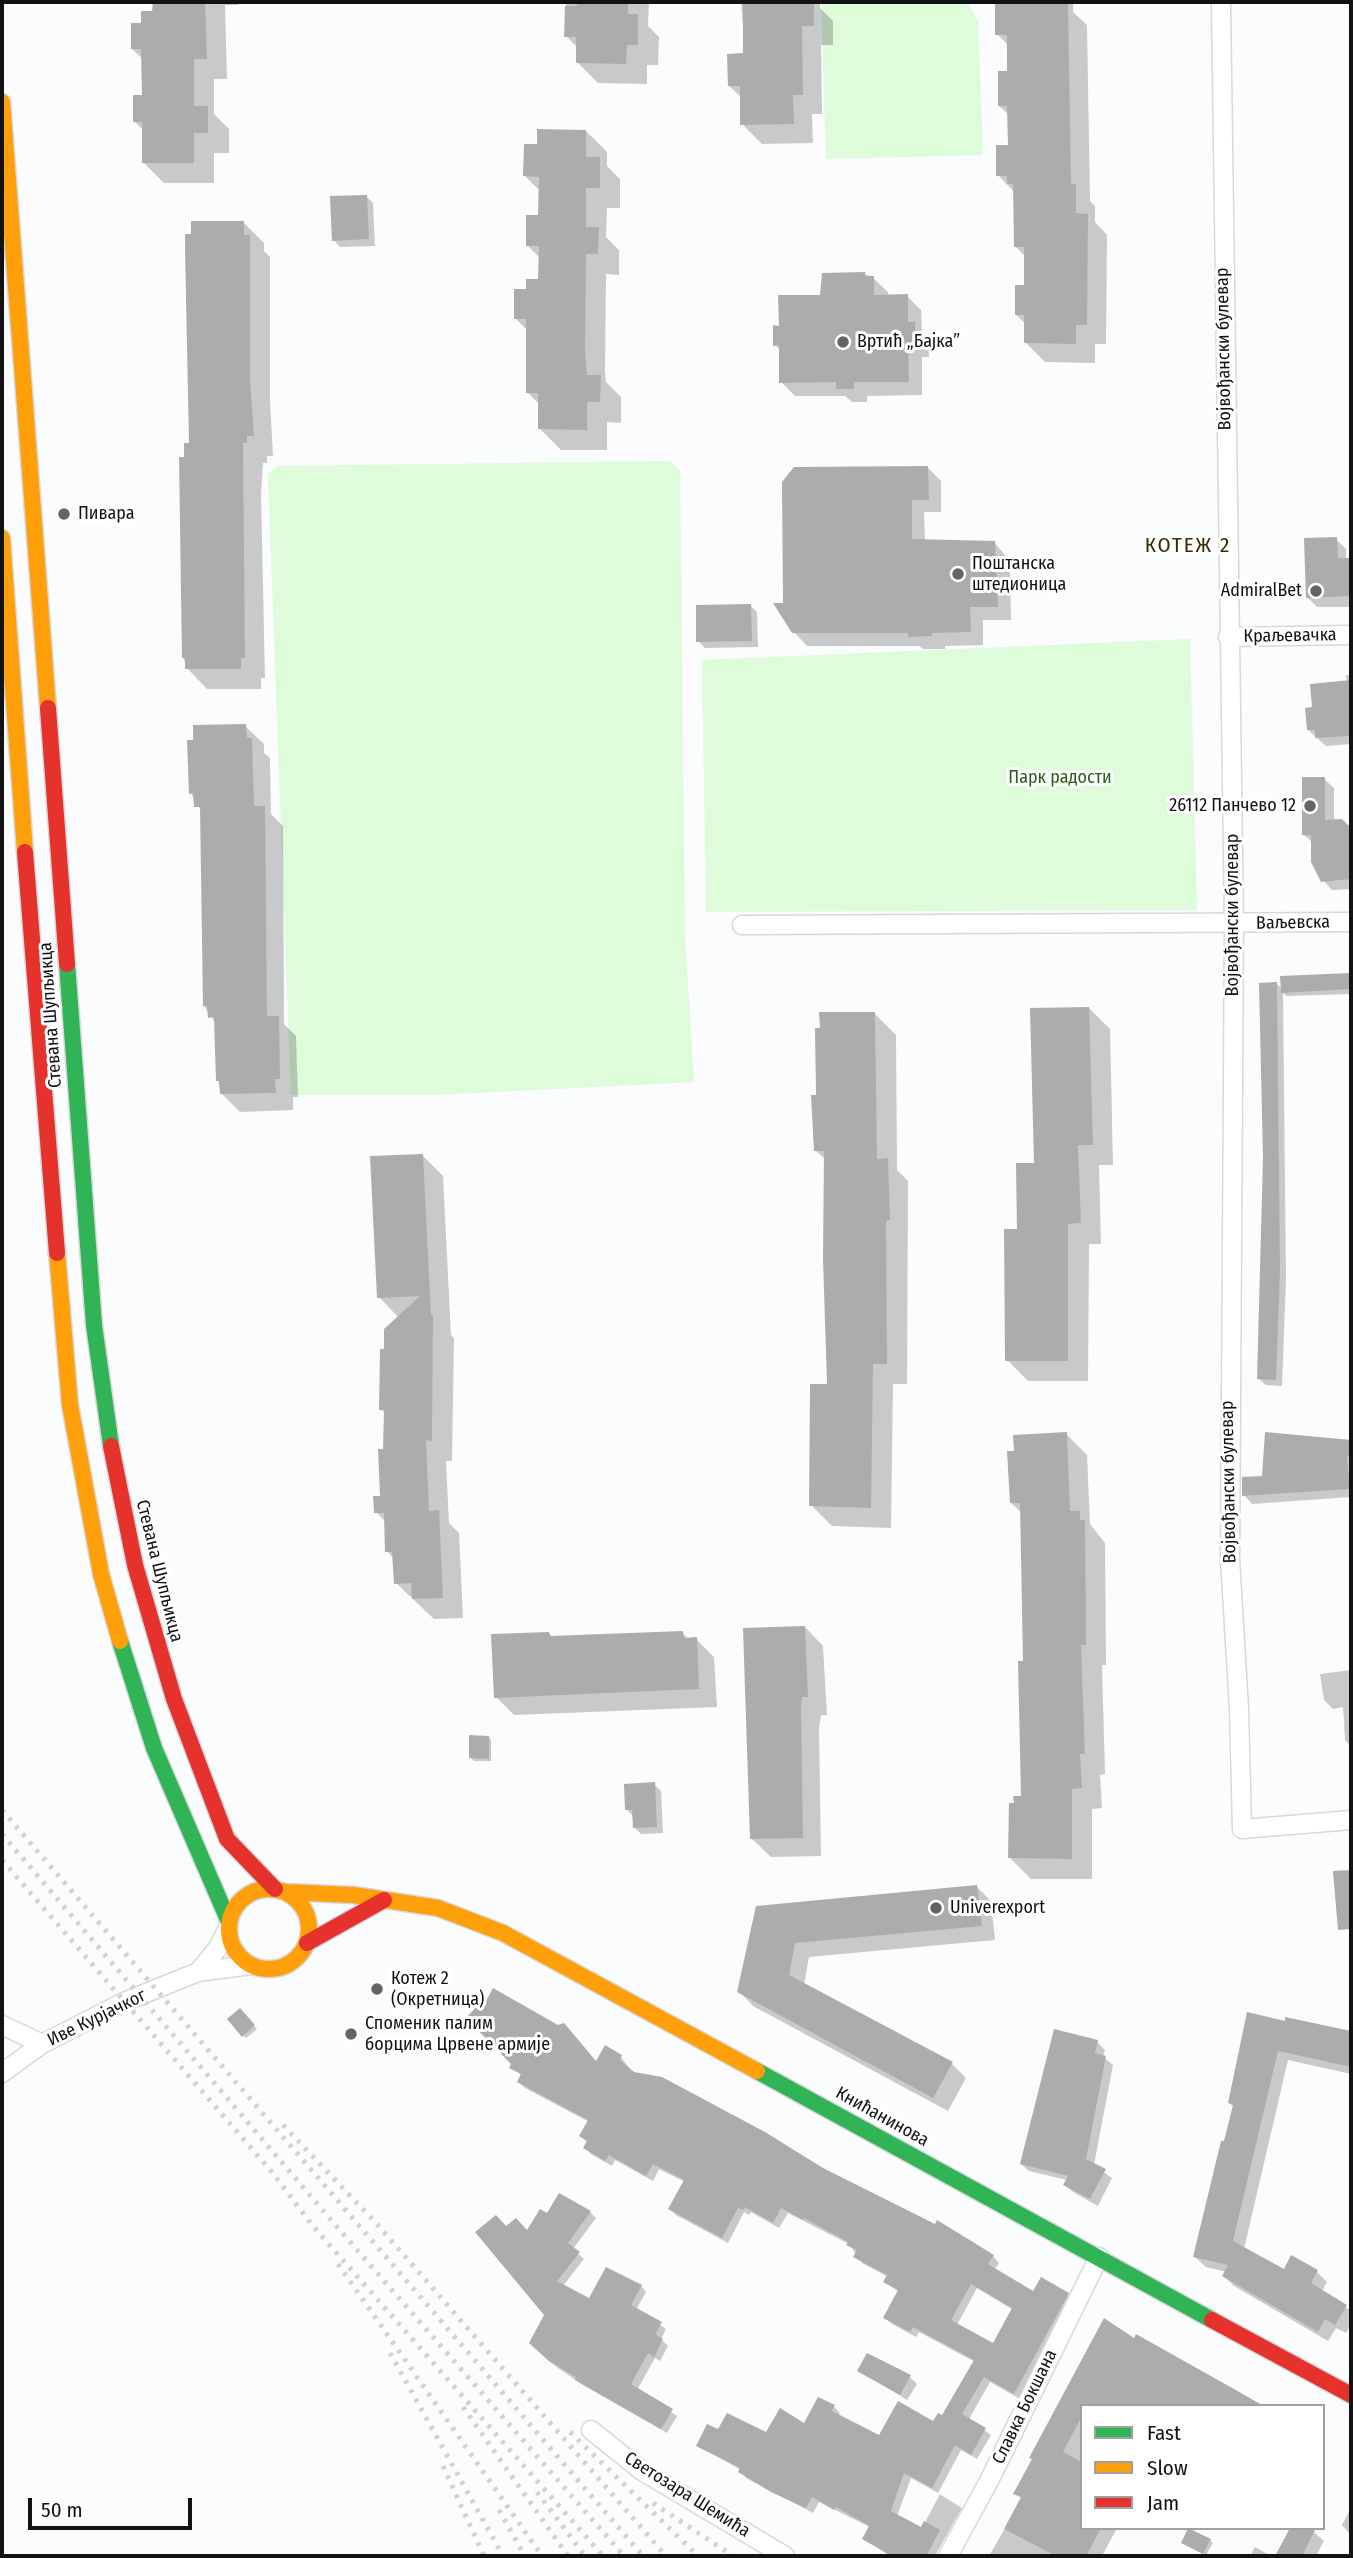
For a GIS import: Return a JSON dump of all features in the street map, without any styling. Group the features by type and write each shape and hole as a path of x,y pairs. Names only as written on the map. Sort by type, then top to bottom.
{"main road":[{"name":"Стевана Шупљикца","path":"2,102 86,1217 103,1404 135,1565 174,1699 227,1839 242,1858 281,1890"},
{"name":"Стевана Шупљикца","path":"2,538 49,1168 72,1418 102,1574 126,1663 159,1761 228,1925"},
{"name":"Книћанинова","path":"281,1890 353,1895 438,1909 503,1933 1351,2395"},
{"path":"281,1890 304,1909 309,1932 307,1943 300,1955 282,1967 271,1969 250,1965 234,1950 228,1925 231,1912 245,1896 254,1891 281,1890"},
{"path":"307,1943 384,1900"}],"street":[{"name":"Војвођански булевар","path":"1221,2 1234,924 1229,1546 1239,1709 1242,1829 1351,1820"},
{"name":"Краљевачка","path":"1228,637 1351,635"},
{"name":"Ваљевска","path":"742,925 1351,922"},
{"path":"198,1972 218,1948 228,1925"},
{"name":"Иве Курјачког","path":"2,2073 42,2044 124,2002 198,1972 250,1965"},
{"path":"2,2025 42,2044"},
{"name":"Славка Бокшана","path":"948,2556 995,2468 1099,2257"},
{"name":"Светозара Шемића","path":"591,2430 642,2471 785,2556"}],"green space":[{"path":"821,2 967,2 978,21 983,155 826,159"},
{"path":"671,462 680,471 685,935 694,1082 435,1095 291,1095 268,474 278,466"},
{"name":"Парк радости","path":"1190,639 1197,910 706,912 702,660"}],"building":[{"path":"153,2 205,2 207,59 194,59 194,106 208,106 208,133 194,133 194,163 142,163 142,122 133,122 133,95 142,95 141,49 131,49 131,23 141,23 141,11 152,11"},
{"path":"577,2 628,2 628,14 638,14 638,45 627,45 626,64 576,63 576,37 564,37 565,6 577,6"},
{"path":"743,2 814,2 814,26 802,26 803,95 793,95 794,124 740,125 740,86 728,86 727,54 743,53"},
{"path":"995,2 1068,4 1071,184 1076,184 1076,213 1088,214 1087,325 1076,325 1076,344 1024,343 1024,315 1015,315 1015,285 1024,285 1024,247 1014,247 1013,184 1007,184 1007,176 996,176 996,145 1008,145 1007,106 998,106 998,71 1007,71 1007,35 995,35"},
{"path":"537,129 586,130 586,157 600,157 600,188 586,188 586,227 599,227 598,254 586,254 587,375 601,375 600,402 587,402 587,430 538,429 538,393 526,393 526,319 514,319 514,289 526,289 526,279 538,279 539,246 526,246 526,215 538,215 539,177 523,176 524,144 537,144"},
{"path":"367,195 369,239 332,241 330,196"},
{"path":"191,221 244,221 244,235 250,235 250,379 254,436 247,436 247,443 243,443 245,658 241,658 241,669 185,669 185,658 182,658 179,457 184,457 184,443 189,443 185,234 191,234"},
{"path":"865,272 865,276 874,276 874,295 908,294 908,322 915,322 915,343 908,343 909,382 854,382 854,389 836,389 836,382 779,383 779,345 773,346 773,325 779,326 778,295 820,295 822,273"},
{"path":"928,466 929,500 912,500 912,539 995,541 998,607 970,607 971,632 908,637 908,633 792,633 773,603 783,603 782,482 794,467"},
{"path":"1337,537 1338,558 1351,558 1351,596 1306,598 1304,538"},
{"path":"751,604 752,641 696,642 696,605"},
{"path":"1351,680 1351,736 1315,738 1315,730 1307,730 1305,708 1312,707 1310,684"},
{"path":"246,724 247,738 252,738 254,806 265,806 267,1016 279,1016 280,1079 275,1079 276,1093 220,1094 219,1081 216,1081 214,1017 208,1018 207,1006 203,1006 200,807 194,807 193,793 189,794 187,740 193,740 193,725"},
{"path":"1302,777 1325,777 1325,820 1342,819 1351,828 1351,879 1321,882 1311,862 1311,835 1302,835"},
{"path":"1351,973 1351,989 1281,993 1280,976"},
{"path":"1277,982 1280,1271 1276,1380 1257,1379 1263,1158 1259,983"},
{"path":"1089,1007 1093,1145 1078,1145 1081,1223 1068,1224 1068,1361 1005,1361 1004,1229 1017,1229 1016,1163 1034,1163 1030,1008"},
{"path":"819,1012 875,1012 877,1159 888,1158 890,1220 886,1221 887,1364 873,1364 871,1508 809,1506 810,1384 827,1384 823,1258 824,1151 814,1151 811,1095 816,1095 815,1028 820,1028"},
{"path":"423,1154 433,1315 432,1441 426,1440 429,1511 439,1510 443,1598 412,1599 411,1583 394,1584 392,1552 385,1552 384,1513 374,1513 373,1496 380,1496 378,1449 383,1449 384,1410 379,1410 380,1349 384,1349 384,1329 420,1296 377,1298 370,1156"},
{"path":"1067,1432 1070,1511 1080,1511 1080,1520 1085,1520 1086,1645 1081,1645 1085,1754 1080,1754 1082,1788 1072,1789 1072,1859 1008,1858 1009,1803 1014,1803 1013,1796 1021,1796 1018,1661 1023,1661 1020,1503 1010,1503 1007,1451 1014,1451 1013,1435"},
{"path":"1265,1432 1351,1440 1351,1457 1347,1456 1350,1489 1242,1496 1242,1477 1262,1476"},
{"path":"805,1626 808,1697 802,1697 801,1708 803,1838 750,1839 743,1628"},
{"path":"683,1631 684,1638 697,1637 699,1689 494,1698 491,1634 549,1632 550,1636"},
{"path":"469,1735 489,1736 489,1759 469,1758"},
{"path":"655,1782 657,1827 633,1828 632,1810 625,1810 624,1784"},
{"path":"1351,1870 1351,1929 1338,1930 1333,1871"},
{"path":"977,1885 982,1926 795,1943 789,1975 953,2062 933,2098 737,1992 756,1906"},
{"path":"493,1988 558,2025 564,2023 596,2061 605,2045 622,2055 620,2060 634,2072 662,2077 765,2132 823,2168 935,2224 937,2220 994,2255 988,2264 1033,2291 1041,2277 1069,2293 1014,2394 984,2377 962,2414 986,2428 971,2455 955,2445 932,2488 904,2473 891,2511 921,2527 924,2521 940,2530 926,2556 892,2556 862,2539 869,2526 836,2507 834,2510 812,2497 806,2508 771,2492 738,2472 740,2468 696,2446 707,2424 718,2429 727,2413 766,2432 780,2408 804,2423 818,2397 835,2405 832,2411 879,2435 898,2401 933,2421 938,2413 942,2415 974,2360 913,2327 910,2332 883,2318 898,2290 883,2282 887,2275 853,2257 857,2250 846,2245 848,2242 804,2218 803,2220 781,2208 773,2223 745,2207 743,2210 738,2208 722,2238 668,2209 684,2180 653,2164 646,2176 609,2155 605,2161 583,2148 587,2141 579,2136 588,2120 517,2082 521,2074 509,2068 511,2064 466,2018 480,2003 484,2005","holes":["971,2284 1012,2308 993,2343 951,2320"]},
{"path":"240,2008 255,2025 242,2037 227,2019"},
{"path":"1247,2012 1351,2031 1351,2067 1278,2051 1233,2241 1284,2269 1291,2255 1318,2270 1311,2283 1347,2305 1335,2325 1325,2319 1318,2332 1222,2276 1228,2265 1193,2257 1221,2141 1224,2141 1233,2105 1228,2103"},
{"path":"1054,2029 1098,2040 1095,2053 1106,2056 1086,2159 1106,2169 1090,2199 1063,2185 1068,2176 1020,2164"},
{"path":"559,2193 591,2211 568,2243 580,2252 557,2281 589,2298 606,2267 642,2285 631,2305 662,2322 655,2334 663,2339 654,2357 648,2353 631,2384 673,2409 661,2429 575,2380 576,2377 550,2362 529,2343 544,2315 475,2232 496,2215 506,2226 516,2218 527,2230 540,2209 547,2213"},
{"path":"1104,2318 1134,2338 1136,2334 1260,2404 1080,2404 1080,2420 1063,2452 1080,2461 1080,2530 1100,2530 1086,2556 1056,2556 1004,2529 1021,2497 1013,2494 1032,2459 1029,2458"},
{"path":"867,2353 911,2375 900,2395 857,2371"},
{"path":"1187,2530 1211,2539 1203,2554 1181,2543"},
{"path":"1289,2530 1315,2530 1302,2556 1275,2556"}],"railway":[{"path":"2,1810 643,2556"},
{"path":"2,1834 337,2227 624,2556"},
{"path":"2,1860 271,2171 312,2225 603,2556"},
{"path":"283,2125 376,2223 666,2556"},
{"path":"338,2264 542,2556"},
{"path":"390,2353 503,2556"},
{"path":"463,2407 568,2556"},
{"path":"570,2432 698,2556"},
{"path":"443,2466 484,2556"},
{"path":"537,2492 585,2556"},
{"path":"653,2503 733,2556"},
{"path":"499,2510 525,2556"}],"traffic: fast":[{"path":"67,964 94,1325 111,1446"},
{"path":"120,1641 154,1748 229,1922"},
{"path":"757,2071 1212,2320"}],"traffic: slow":[{"path":"2,102 48,708"},
{"path":"2,538 25,852"},
{"path":"57,1253 70,1405 101,1574 120,1641"},
{"path":"261,1889 277,1889 298,1900 309,1921 309,1929 309,1937 298,1958 277,1969 261,1969 247,1963 235,1951 229,1937 229,1921 235,1907 247,1895 261,1889"},
{"path":"286,1892 353,1895 438,1908 503,1933 757,2071"}],"traffic: jam":[{"path":"48,708 67,964"},
{"path":"25,852 57,1253"},
{"path":"111,1446 135,1565 174,1699 227,1839 275,1889"},
{"path":"307,1943 384,1900"},
{"path":"1212,2320 1351,2395"}],"place":[{"name":"Вртић „Бајка”","path":"843,342"},
{"name":"Пивара","path":"64,514"},
{"name":"Поштанска штедионица","path":"958,574"},
{"name":"AdmiralBet","path":"1316,591"},
{"name":"26112 Панчево 12","path":"1310,806"},
{"name":"Univerexport","path":"936,1908"},
{"name":"Котеж 2 (Окретница)","path":"377,1989"},
{"name":"Споменик палим борцима Црвене армије","path":"351,2034"}],"district":[{"name":"КОТЕЖ 2","path":"1188,546"}]}
